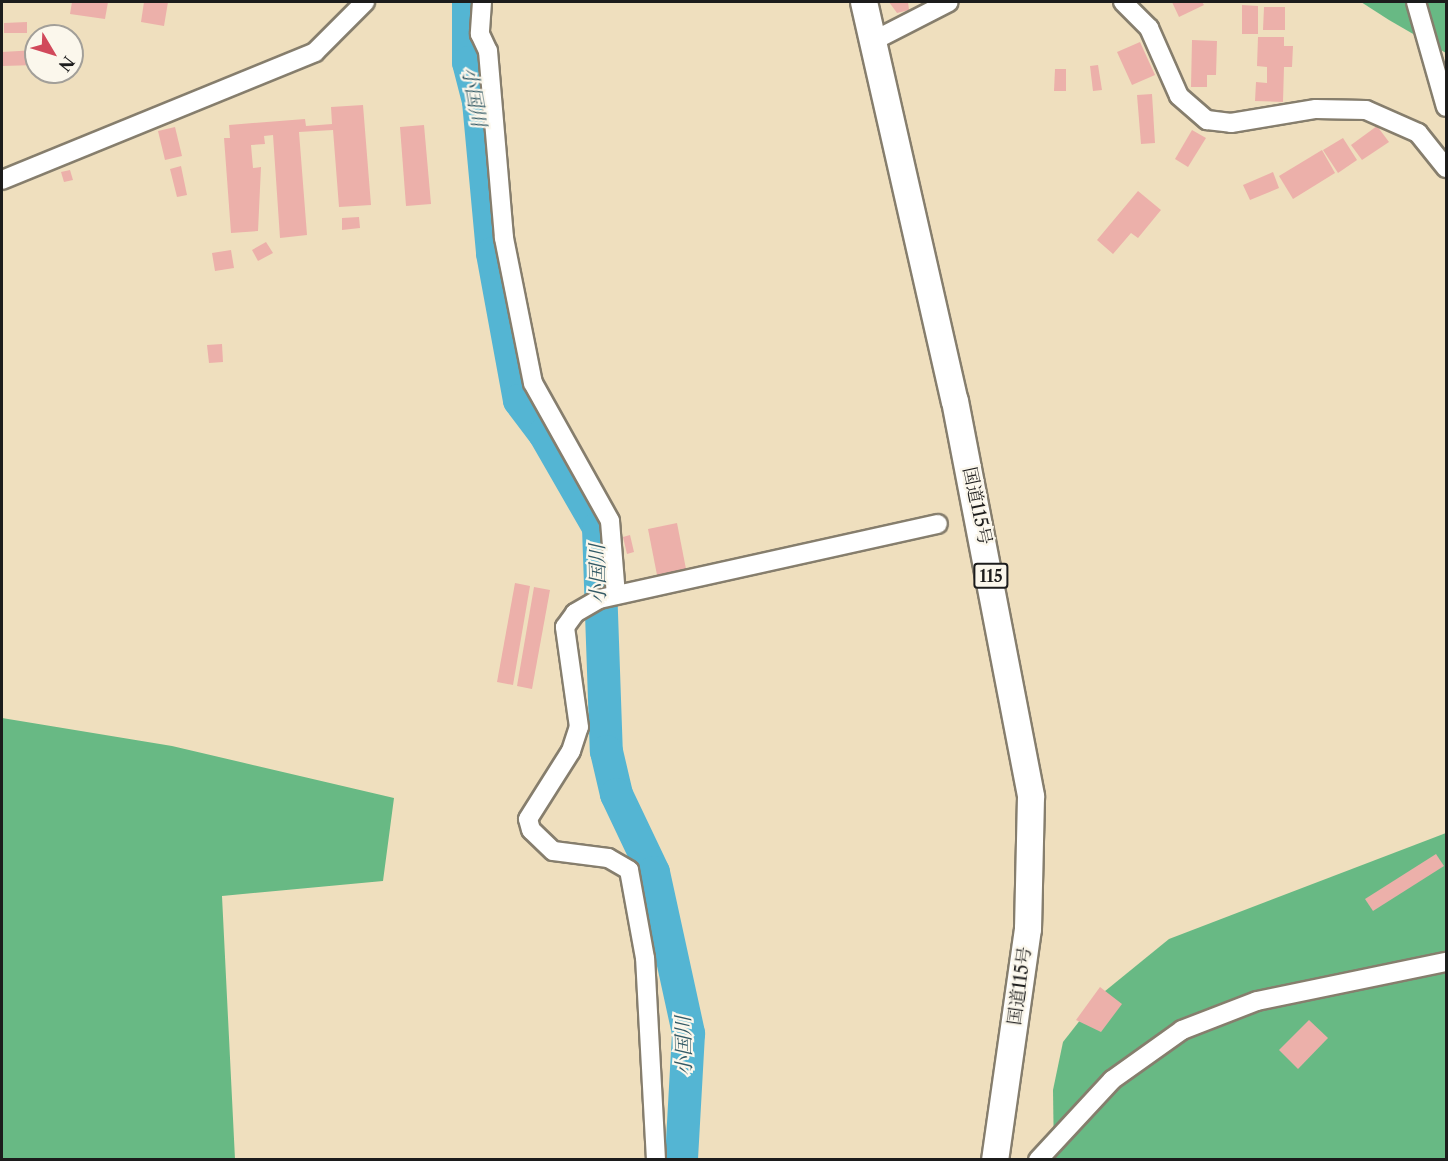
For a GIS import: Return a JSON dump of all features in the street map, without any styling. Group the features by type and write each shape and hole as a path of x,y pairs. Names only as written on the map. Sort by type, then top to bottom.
{"highway":[{"name":"国道115号","path":"864,2 955,400 1031,797 1028,929 995,1160"}],"street":[{"path":"2,180 315,52 364,2"},
{"path":"482,2 480,34 488,51 504,238 526,324 533,383 610,521 616,595"},
{"path":"873,41 949,2"},
{"path":"1123,2 1149,28 1179,96 1206,120 1231,123 1316,109 1366,110 1418,133 1446,168"},
{"path":"1416,2 1446,107"},
{"path":"656,1160 645,958 629,870 608,858 553,851 528,819 571,751 579,727 565,627 584,607 616,595 939,524"},
{"path":"1038,1160 1112,1080 1182,1030 1257,1001 1446,963"}],"green space":[{"path":"1361,2 1446,2 1446,53 1389,20"},
{"path":"2,718 172,746 394,798 383,881 222,896 235,1159 2,1159"},
{"path":"1446,833 1446,1159 1054,1160 1053,1090 1063,1042 1099,996 1169,939"}],"building":[{"path":"72,2 108,2 105,19 70,14"},
{"path":"144,2 168,2 164,26 141,22"},
{"path":"889,2 908,2 909,10 897,13"},
{"path":"1172,2 1202,2 1204,5 1179,17"},
{"path":"1242,5 1258,6 1258,34 1242,34"},
{"path":"1264,7 1285,7 1285,30 1263,30"},
{"path":"27,22 27,24 24,24 24,33 4,33 4,23"},
{"path":"1258,37 1284,37 1284,46 1293,46 1292,67 1284,67 1283,102 1255,101 1256,82 1267,83 1267,67 1257,66"},
{"path":"1192,40 1217,41 1216,75 1207,75 1207,87 1191,87"},
{"path":"1140,42 1155,75 1132,85 1117,52"},
{"path":"24,51 24,65 2,66 2,52"},
{"path":"1098,65 1102,90 1093,91 1090,66"},
{"path":"1055,69 1066,69 1066,91 1054,91"},
{"path":"1152,94 1155,143 1141,144 1137,95"},
{"path":"363,105 371,205 339,207 333,130 299,132 307,235 280,238 273,135 264,136 265,144 251,145 253,168 261,167 258,231 231,233 224,138 230,138 229,125 305,119 306,126 332,124 331,107"},
{"path":"424,125 431,204 406,206 400,127"},
{"path":"1377,126 1389,142 1362,160 1351,145"},
{"path":"175,127 182,156 165,160 158,131"},
{"path":"1192,130 1206,138 1188,167 1175,159"},
{"path":"1343,138 1357,160 1338,173 1323,150"},
{"path":"1322,150 1335,173 1293,199 1279,176"},
{"path":"181,166 187,195 177,197 170,169"},
{"path":"70,170 73,180 64,182 61,172"},
{"path":"1273,172 1279,188 1250,200 1243,185"},
{"path":"1138,191 1161,210 1138,238 1131,233 1113,254 1097,240"},
{"path":"359,217 360,228 342,230 342,218"},
{"path":"266,242 273,253 258,261 252,250"},
{"path":"231,250 234,268 215,271 212,253"},
{"path":"222,344 223,362 209,363 207,345"},
{"path":"677,523 686,569 657,575 648,529"},
{"path":"630,535 634,552 627,554 623,537"},
{"path":"515,583 530,586 513,685 497,682"},
{"path":"534,587 550,590 532,689 517,686"},
{"path":"1436,854 1444,866 1373,911 1365,899"},
{"path":"1100,987 1122,1004 1101,1032 1076,1020"},
{"path":"1309,1020 1328,1038 1298,1069 1279,1050"}],"waterway":[{"name":"小国川","path":"468,2 468,62 478,101 492,253 519,400 544,433 598,527 606,751 616,794 653,872 688,1033 681,1160"}]}
